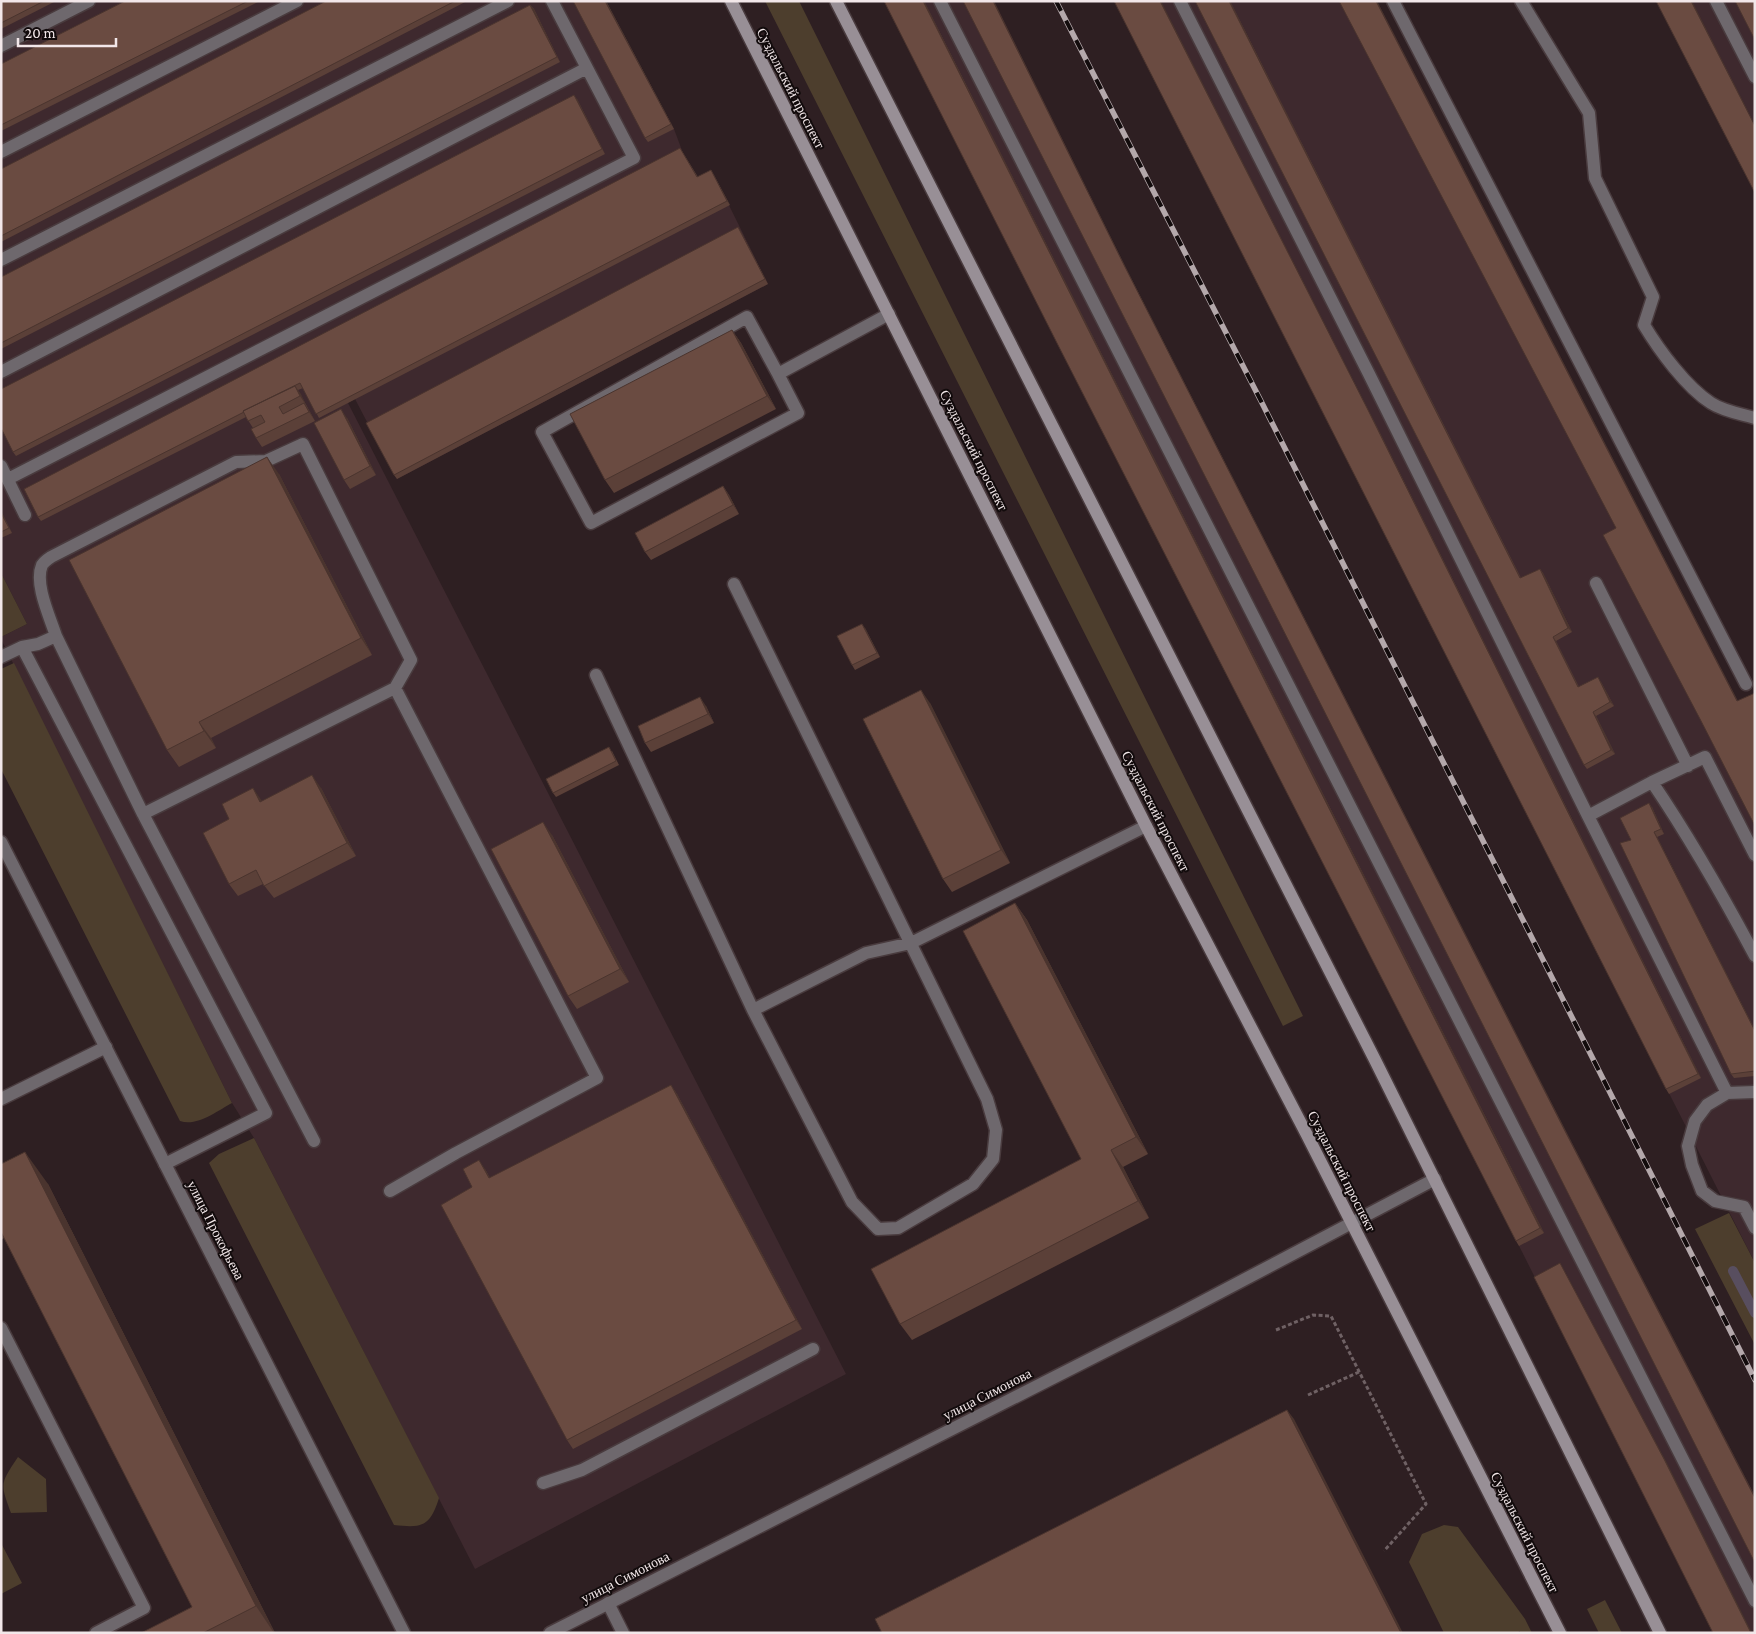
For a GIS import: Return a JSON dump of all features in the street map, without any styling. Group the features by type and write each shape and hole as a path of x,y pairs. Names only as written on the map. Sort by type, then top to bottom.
{"main road":[{"name":"Суздальский проспект","path":"730,1 1146,826 1352,1223 1560,1633"},
{"path":"836,1 1435,1179 1660,1633"}],"street":[{"path":"1,46 89,1"},
{"path":"1,152 297,1"},
{"path":"1,260 508,1"},
{"path":"8,479 634,158 552,1"},
{"path":"940,1 1755,1601"},
{"path":"1180,1 1369,374 1727,1093"},
{"path":"1393,1 1746,684"},
{"path":"1521,1 1589,114 1596,178 1653,297 1644,325 1656,344 1695,390 1712,404 1755,418"},
{"path":"1716,1 1755,77"},
{"path":"1,372 587,68"},
{"path":"778,374 888,314"},
{"path":"747,317 778,374 798,413 591,523 542,432 747,317"},
{"path":"144,814 395,688 411,660 303,444 266,461 236,462 51,557 43,563 40,574 42,595 56,636 144,814 314,1141"},
{"path":"1,466 25,514"},
{"path":"596,675 753,1010 852,1202 878,1229 898,1228 973,1184 993,1159 996,1130 987,1099 734,584"},
{"path":"1596,584 1688,766"},
{"path":"1,657 22,647 38,644 56,636"},
{"path":"22,647 266,1113 165,1164"},
{"path":"390,1191 464,1149 598,1078 395,688"},
{"path":"1588,816 1652,782 1705,757 1755,854"},
{"path":"1652,782 1720,892 1755,956"},
{"path":"753,1010 866,953 911,943 1146,826"},
{"name":"улица Прокофьева","path":"1,842 404,1633"},
{"path":"1,1099 106,1046"},
{"path":"1755,1092 1727,1093 1707,1105 1695,1121 1688,1146 1692,1165 1702,1191 1714,1201 1744,1207 1755,1228"},
{"name":"улица Симонова","path":"550,1633 1178,1315 1435,1179"},
{"path":"1,1328 144,1608 96,1633"},
{"path":"543,1483 582,1470 813,1349"},
{"path":"608,1603 623,1633"}],"path":[{"path":"1276,1330 1313,1315 1331,1316 1426,1504 1384,1551"},
{"path":"1308,1395 1359,1372"}],"shaded area":[{"path":"1,1 606,1 674,129 683,153 700,182 714,175 768,284 397,479 355,399 348,403 846,1374 475,1569 254,1138 232,1103 1,639 1,637 27,624 1,573"},
{"path":"765,1 799,1 1303,1016 1283,1026"},
{"path":"884,1 994,1 1127,270 1569,1137 1755,1496 1755,1633 1714,1633 1441,1091"},
{"path":"1116,1 1377,1 1740,705 1755,699 1755,1263"},
{"path":"1657,1 1755,1 1755,191"},
{"path":"1,573 27,624 1,637"},
{"path":"14,663 232,1103 200,1120 193,1122 180,1121 1,769 1,669"},
{"path":"254,1138 439,1498 432,1515 424,1524 412,1526 394,1525 209,1163 219,1154"},
{"path":"1729,1213 1755,1263 1755,1345 1695,1229"},
{"path":"18,1457 46,1479 47,1512 11,1513 5,1495 4,1484 8,1473"},
{"path":"1444,1525 1458,1527 1525,1619 1532,1633 1520,1633 1520,1631 1517,1633 1444,1633 1409,1562 1422,1534"},
{"path":"1,1543 22,1583 1,1594"},
{"path":"1605,1600 1622,1633 1599,1633 1587,1609"}],"building":[{"path":"1,1 44,1 1,23"},
{"path":"125,1 248,1 1,125 1,64"},
{"path":"326,1 455,1 1,236 1,169"},
{"path":"573,1 605,1 671,124 645,138"},
{"path":"884,1 923,1 1540,1228 1516,1241 1059,347"},
{"path":"963,1 993,1 1124,265 1566,1133 1755,1498 1755,1563 1266,596"},
{"path":"1114,1 1160,1 1368,410 1698,1074 1666,1089"},
{"path":"1195,1 1229,1 1520,578 1540,569 1568,628 1553,637 1578,687 1598,677 1610,702 1593,712 1611,750 1584,765"},
{"path":"1339,1 1376,1 1737,701 1755,693 1755,826 1603,535 1616,528"},
{"path":"1656,1 1691,1 1755,126 1755,193"},
{"path":"1735,1 1755,1 1755,40"},
{"path":"530,5 557,57 1,343 1,277"},
{"path":"574,95 602,149 13,452 1,428 1,389"},
{"path":"680,148 697,177 711,170 727,201 316,414 300,383 38,517 24,489"},
{"path":"738,227 765,279 394,475 366,423"},
{"path":"732,330 767,396 605,480 570,414"},
{"path":"295,386 300,396 279,407 283,414 304,403 309,412 256,438 251,429 265,422 261,415 248,421 243,411"},
{"path":"341,409 370,466 344,480 314,423"},
{"path":"267,457 361,638 199,722 204,731 167,750 69,560"},
{"path":"723,486 733,505 645,552 635,533"},
{"path":"1,513 9,528 1,532"},
{"path":"862,624 877,653 852,665 837,636"},
{"path":"921,690 1001,850 943,879 863,719"},
{"path":"700,697 708,714 645,743 638,726"},
{"path":"609,747 616,761 553,793 546,779"},
{"path":"312,775 347,843 264,886 256,870 229,884 203,833 229,819 222,804 253,788 260,802"},
{"path":"1649,803 1661,829 1654,832 1755,1031 1755,1071 1731,1074 1620,843 1631,840 1620,818"},
{"path":"543,822 620,969 568,996 491,849"},
{"path":"1015,903 1136,1137 1111,1150 1138,1201 900,1324 871,1269 1081,1159 963,931"},
{"path":"671,1085 796,1320 567,1440 441,1205 472,1187 463,1169 479,1160 489,1178"},
{"path":"25,1152 256,1606 203,1633 141,1633 192,1607 1,1232 1,1164"},
{"path":"1560,1263 1664,1459 1751,1633 1713,1633 1534,1277"},
{"path":"1287,1410 1401,1633 882,1633 875,1619"}],"waterway":[{"path":"1733,1271 1755,1313"}],"railway":[{"path":"1056,1 1261,401 1755,1380"}]}
